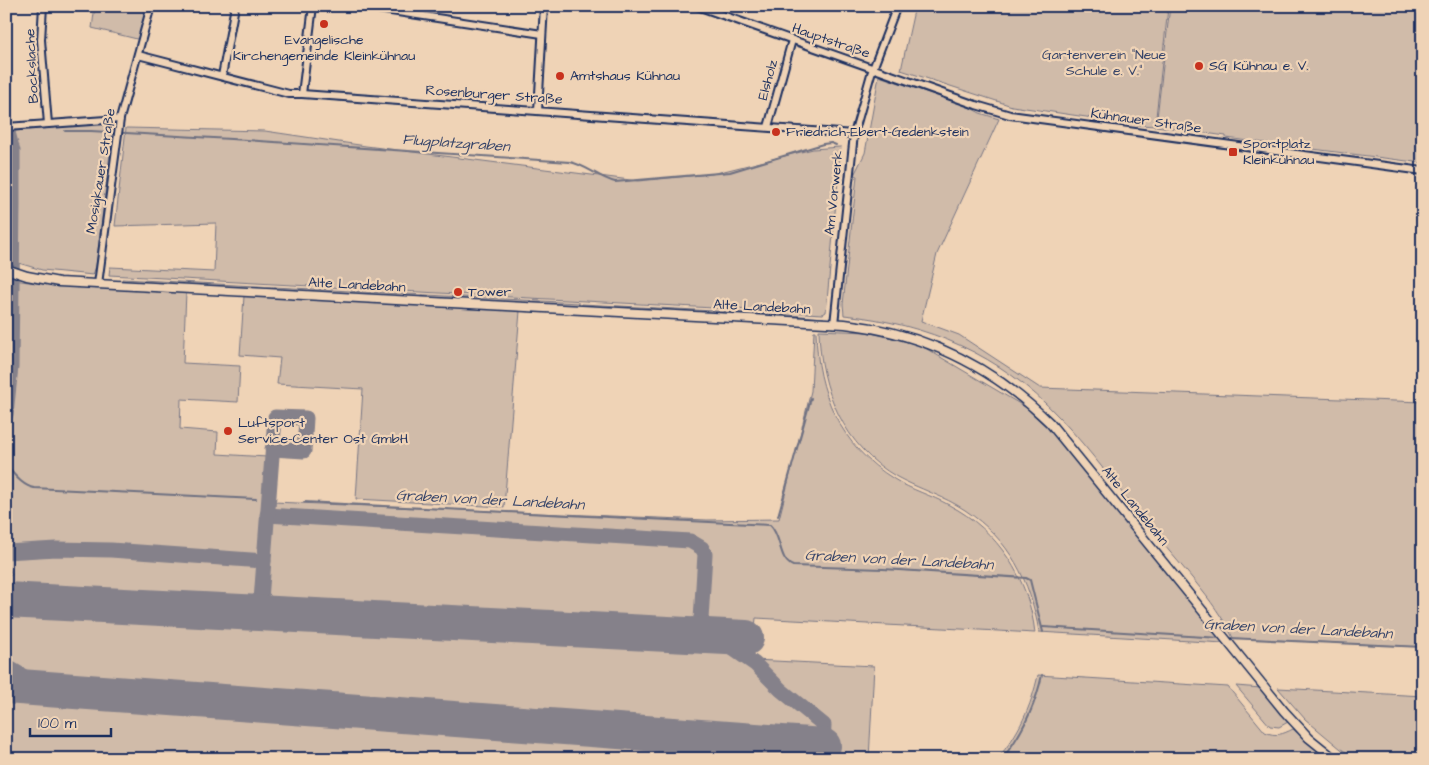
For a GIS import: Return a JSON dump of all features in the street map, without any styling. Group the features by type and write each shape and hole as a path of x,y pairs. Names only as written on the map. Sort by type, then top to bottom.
{"main road":[{"name":"Alte Landebahn","path":"6,269 42,280 98,284 834,324 877,329 930,344 980,368 1019,395 1050,423 1264,687 1301,730 1335,759"}],"street":[{"name":"Bockslache","path":"43,6 41,40 48,124"},
{"name":"Mosigkauer Straße","path":"98,284 118,127 151,6"},
{"path":"222,76 235,6"},
{"path":"302,94 313,6"},
{"path":"358,6 542,34"},
{"path":"538,110 544,6"},
{"name":"Hauptstraße","path":"697,6 873,68"},
{"name":"Am Vorwerk","path":"834,324 854,134 873,68 897,6"},
{"name":"Elsholz","path":"768,127 792,40"},
{"name":"Rosenburger Straße","path":"138,55 289,94 538,110 854,134"},
{"name":"Kühnauer Straße","path":"873,68 988,109 1016,116 1423,171"},
{"path":"6,127 120,119"}],"green space":[{"path":"95,6 150,6 141,40 92,28"},
{"name":"Gartenverein \"Neue Schule e. V.\"","path":"915,6 1156,6 1168,8 1155,126 1012,106 901,70"},
{"path":"1170,6 1423,6 1423,163 1226,138 1226,136 1156,126"},
{"path":"879,76 999,119 937,254 921,321 959,335 1040,388 1423,402 1423,647 1233,638 1216,610 1195,582 1083,444 1036,395 987,359 961,346 905,326 875,319 844,315 843,304 857,176 854,175 865,153"},
{"path":"114,122 96,266 93,275 42,270 15,262 18,167 15,131"},
{"path":"126,128 265,131 638,181 712,174 813,149 841,146 826,312 823,314 109,275 110,267 214,272 216,223 115,226"},
{"path":"6,279 59,286 186,292 183,363 240,366 238,402 181,399 180,429 218,432 217,454 267,457 258,591 245,602 6,589 6,575 12,575 6,561"},
{"path":"122,279 579,303 579,307 123,282"},
{"path":"244,296 520,311 504,507 356,499 363,389 277,384 280,358 240,355"},
{"path":"582,304 824,318 820,320 581,307"},
{"path":"819,330 867,332 920,345 1025,407 1056,435 1224,643 1039,632 1030,595 1023,578 1016,563 994,534 957,505 897,477 878,464 849,433 830,395 820,352"},
{"path":"814,331 816,331 817,354 827,396 835,416 846,434 859,451 875,466 901,483 942,501 967,515 996,542 1018,575 1032,613 1035,633 756,618 755,628 716,627 707,616 696,615 684,625 276,604 267,591 273,502 707,520 779,519 811,391"},
{"path":"6,610 754,649 754,660 874,666 869,759 6,759"},
{"path":"1038,675 1228,687 1265,732 1279,734 1293,729 1317,750 1316,759 997,759 1012,740 1023,720 1032,698"},
{"path":"1236,686 1261,688 1288,722 1279,727 1270,726"},
{"path":"1278,688 1423,696 1423,759 1357,759 1341,749 1305,719"}],"waterway":[{"name":"Flugplatzgraben","path":"65,131 231,139 570,162 615,182 730,172 823,144 831,143 836,145"},
{"path":"778,516 811,398"},
{"name":"Graben von der Landebahn","path":"10,470 24,484 34,488 256,499"},
{"name":"Graben von der Landebahn","path":"304,502 770,525 777,535 785,559 793,566 883,569 1026,578 1030,580 1043,632"},
{"name":"Graben von der Landebahn","path":"1043,627 1221,638"},
{"name":"Graben von der Landebahn","path":"1228,638 1423,647"},
{"path":"1002,759 1016,740 1027,720 1036,698 1042,675"}],"taxiway":[{"path":"6,125 13,151 11,367 6,414"},
{"path":"260,613 275,417 306,418 304,451 272,449"},
{"path":"267,515 690,541 702,548 705,554 700,636"},
{"path":"6,552 56,549 111,550 264,561"},
{"path":"732,638 732,648 755,664 781,690 824,725 823,746"},
{"path":"6,666 43,688"}],"runway":[{"path":"6,600 746,638"},
{"path":"6,686 823,746"}],"place":[{"name":"Evangelische Kirchengemeinde Kleinkühnau","path":"324,24"},
{"name":"SG Kühnau e. V.","path":"1199,66"},
{"name":"Amtshaus Kühnau","path":"560,76"},
{"name":"Friedrich-Ebert-Gedenkstein","path":"776,132"},
{"name":"Sportplatz Kleinkühnau","path":"1233,152"},
{"name":"Tower","path":"458,292"},
{"name":"Luftsport Service-Center Ost GmbH","path":"228,431"}]}
